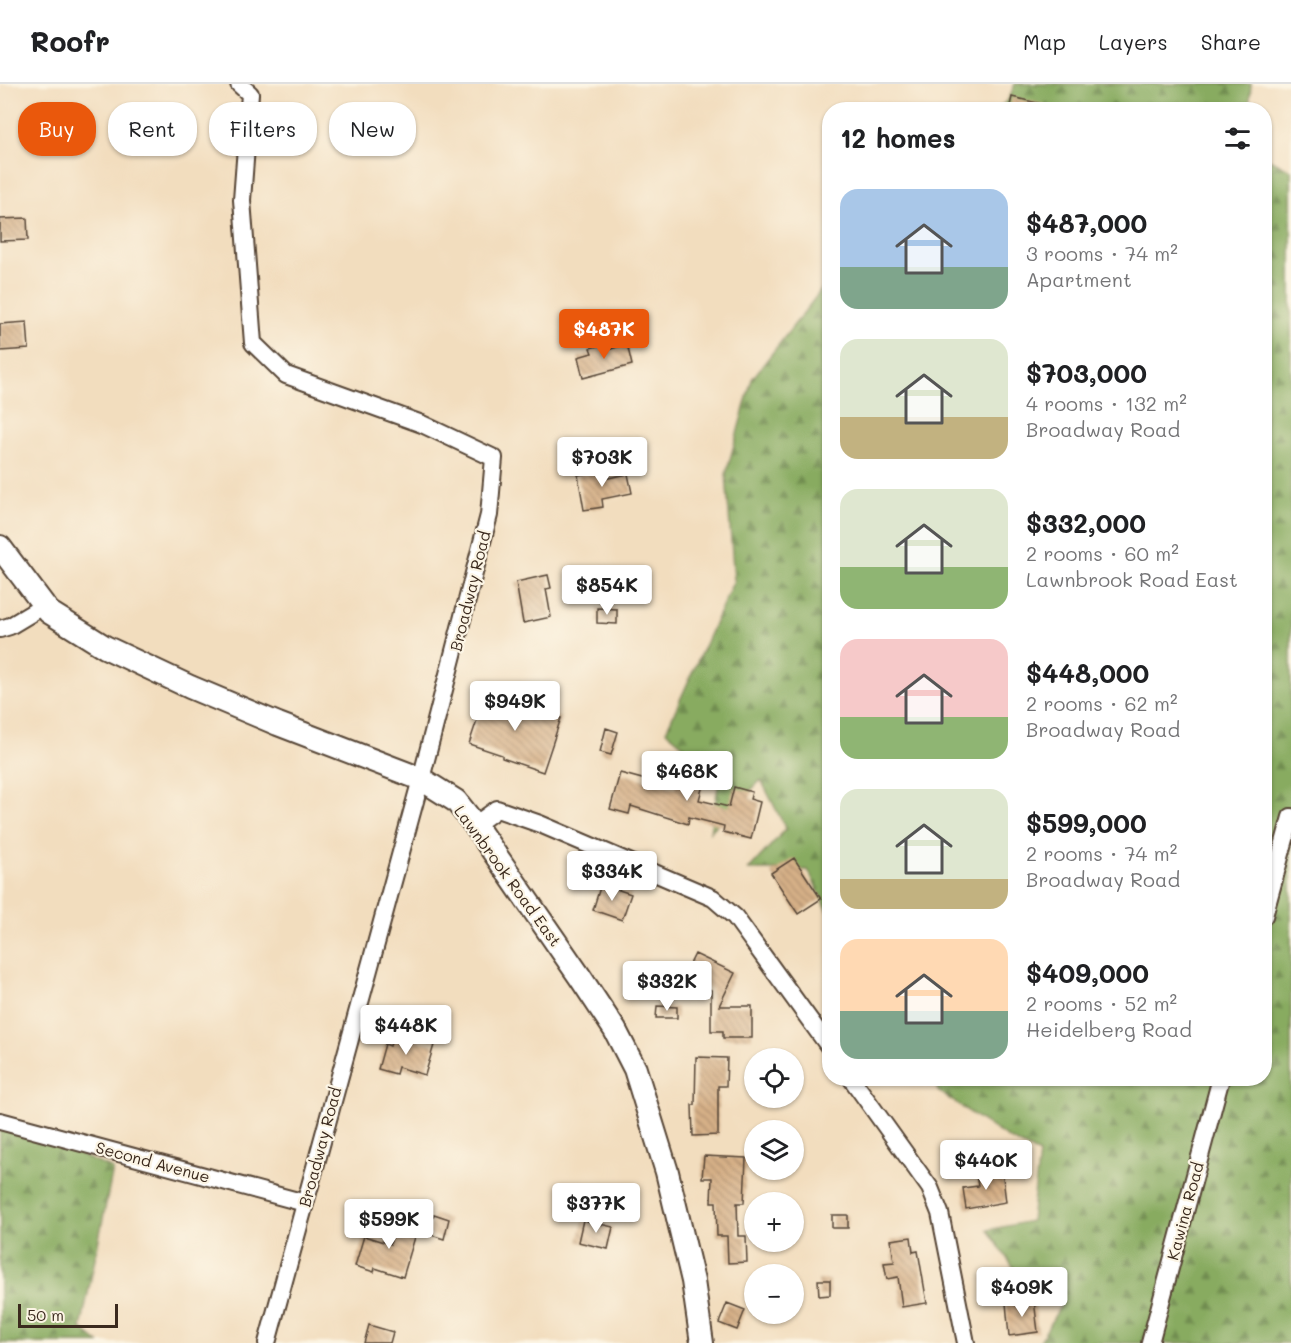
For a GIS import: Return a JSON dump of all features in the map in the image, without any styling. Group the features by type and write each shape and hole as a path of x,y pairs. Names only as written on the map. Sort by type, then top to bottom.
{"street":[{"name":"Broadway Road","path":"239,84 250,94 242,200 253,343 286,375 422,424 494,458 489,515 421,779 267,1343"},
{"name":"Lawnbrook Road East","path":"0,547 49,612 105,647 190,687 278,724 421,779 456,801 476,825 592,994 615,1030 635,1069 670,1183 693,1281 702,1343"},
{"path":"0,628 10,626 45,605"},
{"path":"476,825 497,809 540,824 713,898 735,917 822,1037"},
{"path":"1272,887 1291,818"},
{"path":"857,1086 930,1188 940,1213 966,1343"},
{"name":"Kawina Road","path":"1150,1343 1219,1086"},
{"name":"Second Avenue","path":"0,1121 305,1203"}],"green space":[{"path":"1015,84 1251,84 1250,102 1006,102"},
{"path":"1272,160 1291,170 1291,1343 1039,1343 1062,1303 1017,1273 988,1230 1031,1221 1039,1154 1008,1138 938,1091 937,1086 1272,1086"},
{"path":"822,289 822,899 808,870 748,870 786,829 761,780 710,832 720,776 666,731 734,580 726,474 752,379"},
{"path":"0,1121 113,1169 81,1328 99,1343 0,1343"}],"building":[{"path":"1012,97 1033,102 1011,102"},
{"path":"27,218 28,240 0,241 0,219"},
{"path":"27,322 29,349 0,351 0,324"},
{"path":"609,343 611,349 627,344 632,365 583,378 578,357 592,353 590,348"},
{"path":"606,470 608,478 628,474 632,493 602,499 603,507 584,510 578,475"},
{"path":"548,575 551,588 546,589 551,617 523,623 516,582"},
{"path":"597,608 617,609 617,624 597,623"},
{"path":"486,693 561,718 543,772 469,744"},
{"path":"606,728 618,732 611,755 600,752"},
{"path":"680,766 706,773 699,800 729,807 734,787 752,792 750,799 760,802 751,839 723,832 724,826 689,817 688,824 631,806 629,814 610,809 620,773 675,788"},
{"path":"794,858 821,899 798,914 771,873"},
{"path":"601,884 631,894 622,920 593,910"},
{"path":"695,954 735,973 719,1006 752,1006 752,1038 723,1038 723,1031 711,1031 711,990 684,976"},
{"path":"657,1006 677,1007 677,1018 656,1018"},
{"path":"394,1034 434,1045 425,1075 398,1067 396,1074 378,1069 385,1044 390,1046"},
{"path":"696,1057 727,1058 726,1086 718,1086 718,1135 693,1136 692,1105 695,1105"},
{"path":"704,1156 744,1158 744,1203 737,1203 738,1236 744,1236 744,1252 747,1252 747,1262 728,1263 727,1236 717,1236 716,1202 711,1202 712,1178 702,1178"},
{"path":"1002,1170 1006,1202 966,1209 963,1188 978,1186 976,1174"},
{"path":"399,1214 410,1217 408,1223 418,1227 403,1277 375,1268 374,1272 355,1266 364,1236 390,1244"},
{"path":"434,1214 449,1219 444,1239 428,1234"},
{"path":"832,1215 848,1215 848,1228 832,1228"},
{"path":"583,1220 613,1227 608,1249 578,1242"},
{"path":"911,1237 913,1252 918,1251 927,1303 902,1307 898,1277 887,1279 884,1263 894,1262 891,1240"},
{"path":"818,1280 830,1280 830,1295 819,1296"},
{"path":"1034,1300 1038,1332 1009,1336 1006,1303"},
{"path":"727,1303 744,1310 737,1330 719,1323"},
{"path":"369,1325 393,1332 390,1343 364,1343"}]}
